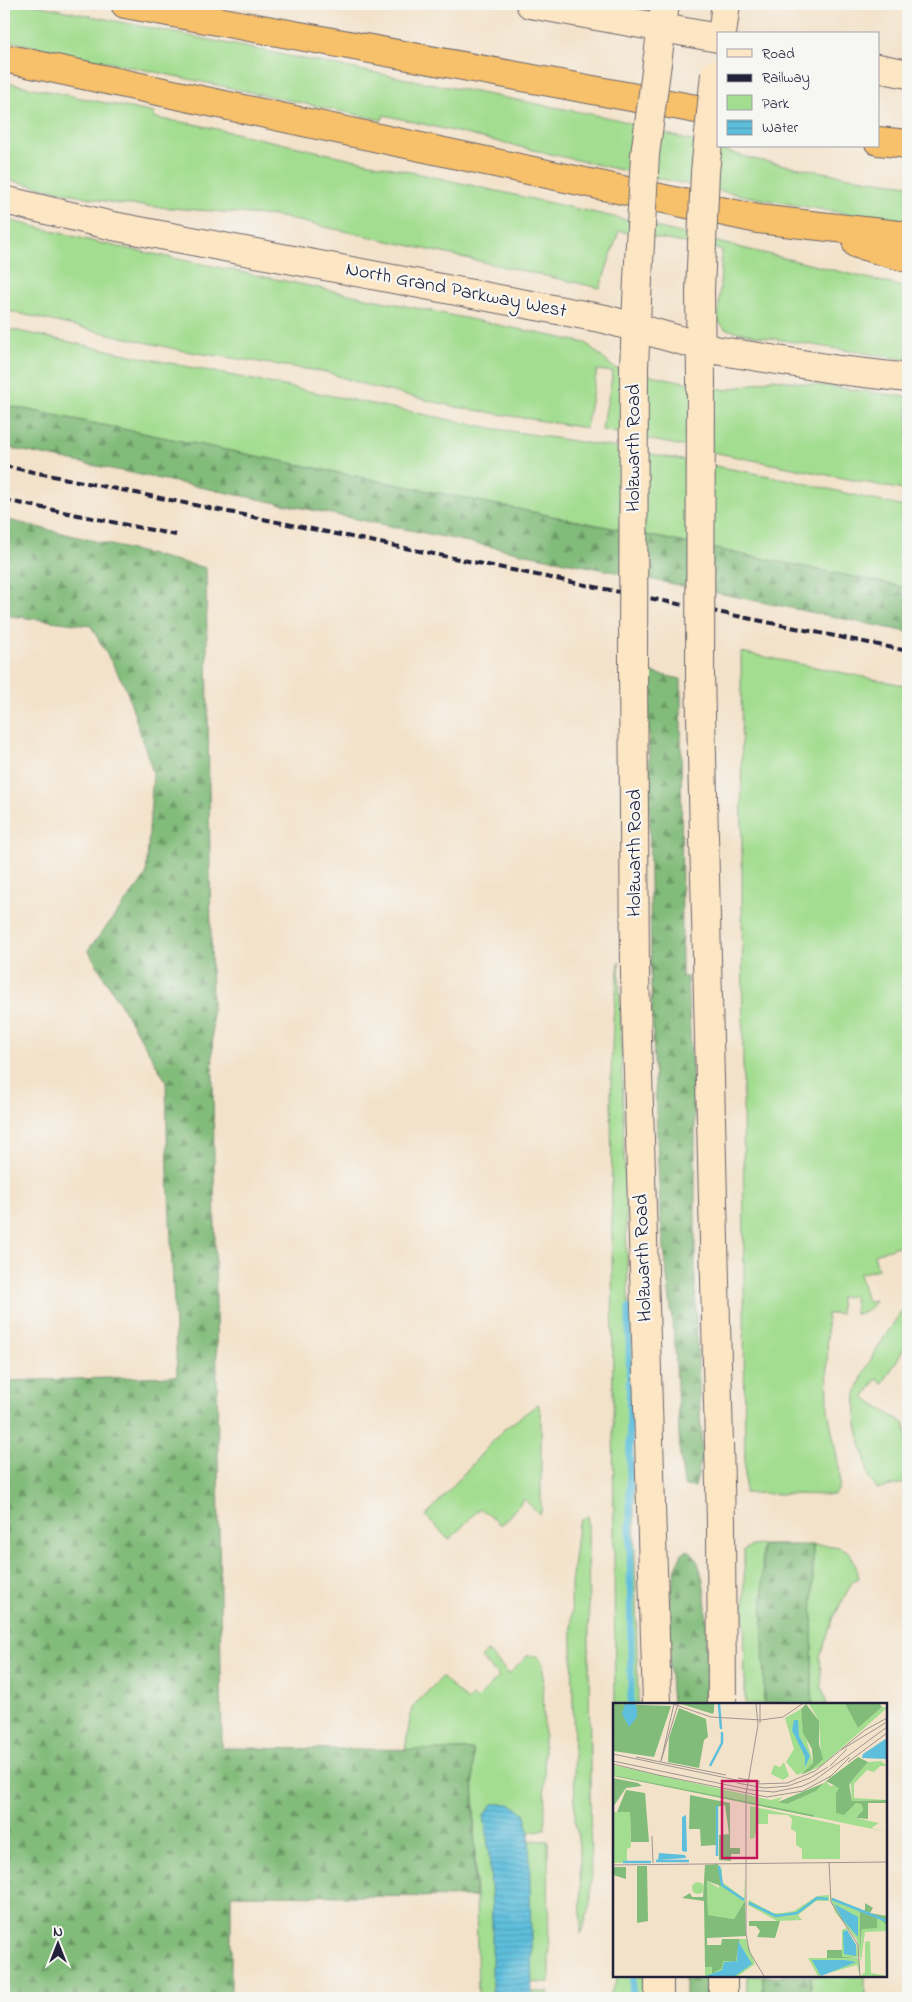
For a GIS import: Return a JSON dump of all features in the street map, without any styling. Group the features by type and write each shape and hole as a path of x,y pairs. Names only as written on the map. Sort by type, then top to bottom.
{"highway":[{"path":"125,4 717,113"},
{"path":"4,58 758,219 908,258"},
{"path":"880,141 908,144"},
{"path":"758,219 908,236"}],"main road":[{"path":"530,4 663,16 717,38"},
{"path":"722,32 726,4"},
{"name":"Holzwarth Road","path":"656,1703 653,1524 636,974 633,660 634,367 645,155 663,16"},
{"path":"717,65 705,172 700,291 700,675 721,1524 722,1703"},
{"path":"880,68 908,74"},
{"name":"North Grand Parkway West","path":"4,200 114,226 635,327 716,350 839,370 908,378"},
{"path":"659,1977 659,1998"},
{"path":"723,1977 723,1998"}],"green space":[{"path":"4,4 31,4 616,119 753,159 849,177 908,185 908,222 776,202 710,189 384,115 382,120 4,40"},
{"path":"4,82 154,113 154,118 194,124 614,217 908,288 908,360 757,336 725,329 718,321 722,250 619,231 600,288 276,216 118,204 4,179"},
{"path":"4,219 100,243 586,343 614,368 727,390 773,379 908,397 908,491 602,430 613,372 597,370 586,428 456,407 372,387 326,372 184,351 4,310"},
{"path":"4,328 491,428 612,447 791,480 908,508 908,588 4,405"},
{"path":"4,405 908,588 908,632 4,447"},
{"path":"4,519 206,568 222,1748 473,1750 475,1897 231,1895 231,1998 4,1998 4,1381 177,1376 166,1081 88,950 146,876 153,773 126,688 91,626 4,615"},
{"path":"741,652 908,686 908,1241 907,1243 874,1254 878,1269 859,1274 867,1302 875,1300 865,1312 855,1314 854,1296 840,1297 840,1314 827,1314 828,1410 840,1473 840,1484 837,1492 833,1495 745,1493"},
{"path":"648,672 681,679 682,977 687,977 695,1123 695,1285 702,1456 695,1487 684,1486 680,1455 675,1345 660,1214 651,985"},
{"path":"619,962 638,1703 615,1703 611,1079 613,1019"},
{"path":"908,1301 908,1342 883,1383 876,1379 864,1398 905,1424 908,1441 908,1482 878,1489 870,1480 861,1444 856,1415 856,1396 863,1374 870,1361"},
{"path":"538,1404 541,1412 541,1513 539,1514 524,1499 501,1525 480,1508 449,1540 426,1516 502,1431"},
{"path":"588,1516 591,1904 581,1934 580,1853 575,1818 571,1585 578,1525 582,1519"},
{"path":"762,1545 764,1703 745,1703 744,1550 752,1546"},
{"path":"762,1545 813,1545 812,1703 764,1703"},
{"path":"813,1545 839,1547 850,1553 859,1578 852,1582 833,1619 820,1657 822,1689 827,1703 812,1703"},
{"path":"688,1550 696,1559 702,1576 707,1621 706,1703 672,1703 669,1648 670,1606 676,1568 682,1553"},
{"path":"487,1651 509,1674 528,1655 538,1656 543,1664 545,1829 525,1833 526,1840 548,1841 549,1982 527,1983 528,1992 549,1992 548,1998 478,1998 473,1750 405,1750 412,1707 442,1677 467,1701 472,1696 476,1700 499,1677 481,1658"},
{"path":"617,1977 645,1977 646,1998 608,1998 617,1981"},
{"path":"685,1977 707,1977 708,1998 685,1998"},
{"path":"747,1977 763,1977 763,1998 747,1998"},
{"path":"763,1977 811,1977 811,1998 763,1998"},
{"path":"811,1977 865,1977 865,1998 811,1998"}],"water":[{"path":"493,1804 510,1804 524,1813 529,1831 532,1998 492,1998 491,1884 484,1815"}],"waterway":[{"path":"629,1308 631,1703"},
{"path":"632,1998 633,1977"}],"railway":[{"path":"4,466 908,651"},
{"path":"4,500 176,535"}]}
